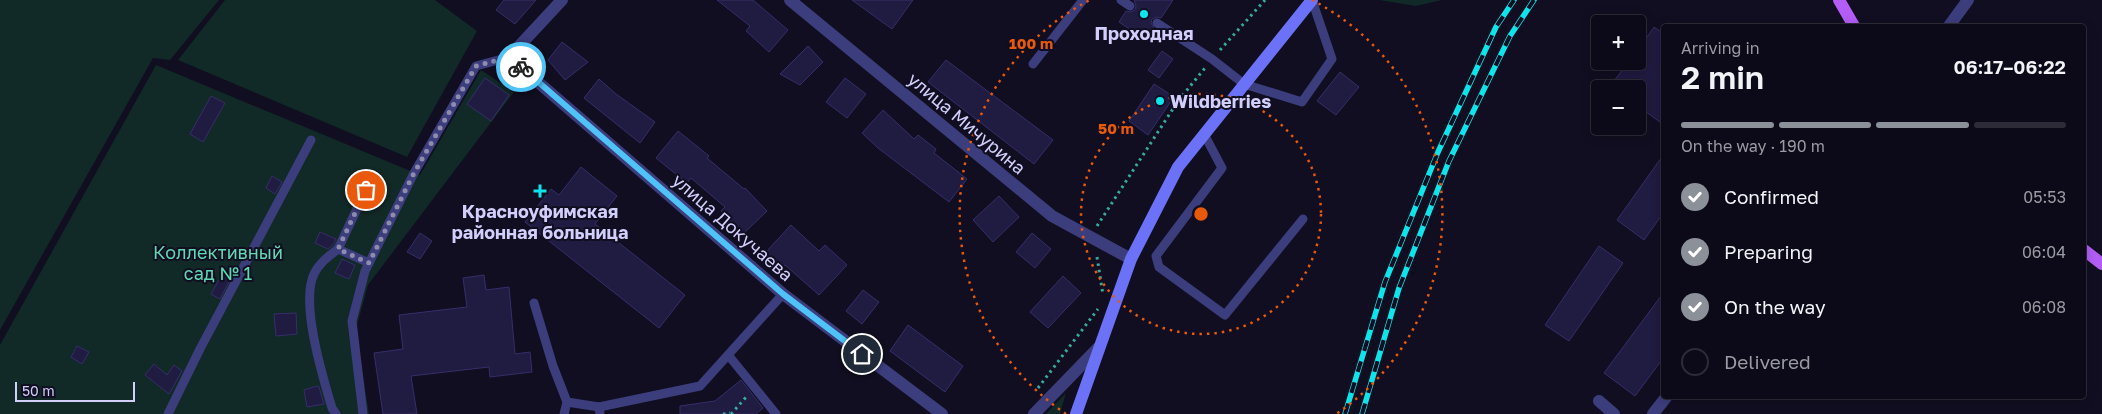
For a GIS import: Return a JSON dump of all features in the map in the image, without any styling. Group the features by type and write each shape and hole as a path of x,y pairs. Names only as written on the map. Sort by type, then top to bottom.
{"main road":[{"path":"1076,414 1131,259 1178,166 1312,0"},
{"path":"1839,0 1853,24"},
{"path":"2086,252 2102,264"}],"street":[{"path":"509,57 562,0"},
{"name":"улица Мичурина","path":"790,0 1052,216 1131,259"},
{"path":"1950,24 1968,0"},
{"name":"улица Докучаева","path":"509,57 783,294 942,414"},
{"path":"1034,414 1098,348"},
{"path":"1653,414 1665,399"},
{"path":"1599,402 1614,414"}],"lane":[{"path":"1034,64 1083,0"},
{"path":"1121,0 1130,6"},
{"path":"1157,23 1244,84 1302,102 1332,59 1312,0"},
{"path":"363,414 352,321 369,263 414,173 476,66 509,57"},
{"path":"1204,134 1222,168 1156,256 1159,267 1225,315 1303,219"},
{"path":"168,414 312,140"},
{"path":"336,414 332,408 318,361 309,300 313,275 324,260 338,249 372,175"},
{"path":"338,249 369,263"},
{"path":"567,402 599,410 700,386 783,294"},
{"path":"534,302 553,366 567,402 564,414"},
{"path":"729,356 776,414"}],"path":[{"path":"1104,300 1096,249 1097,224 1178,101 1264,0"},
{"path":"1035,391 1098,308"},
{"path":"723,414 730,413 748,394"}],"green space":[{"path":"0,0 219,0 170,60 153,58 0,330"},
{"path":"225,0 435,0 477,31 407,157 178,60"},
{"path":"1379,0 1442,0 1416,6"},
{"name":"Коллективный сад № 1","path":"156,65 420,175 481,70 514,92 368,285 356,329 369,414 0,414 0,345"},
{"path":"1066,393 1060,414 1046,414"}],"building":[{"path":"504,0 536,0 515,24 496,10"},
{"path":"717,0 753,0 788,30 769,52 746,31 750,26"},
{"path":"852,0 913,0 892,29"},
{"name":"Проходная","path":"1134,0 1173,0 1161,18 1152,19 1151,23 1154,28 1146,40 1119,22 1126,11 1135,10"},
{"path":"1654,27 1661,32 1661,123 1646,112 1646,80 1615,80 1622,70 1646,70 1646,38"},
{"path":"562,42 588,62 565,80 548,60"},
{"path":"808,46 823,62 800,85 780,74"},
{"path":"1162,51 1173,59 1159,78 1148,70"},
{"path":"946,60 1053,140 1034,164 928,82"},
{"path":"1340,72 1359,87 1336,115 1317,101"},
{"path":"485,78 509,95 491,121 467,104"},
{"path":"845,78 866,94 847,118 826,102"},
{"path":"599,79 616,94 655,122 640,143 584,98"},
{"path":"1154,84 1174,97 1148,135 1129,121"},
{"path":"211,96 225,103 203,142 190,134"},
{"path":"883,110 914,139 918,135 936,149 934,153 967,179 949,202 878,148 862,133"},
{"path":"678,131 709,156 707,158 745,188 767,211 743,234 721,211 725,207 691,178 687,183 656,158"},
{"path":"1661,158 1661,216 1644,240 1617,220"},
{"path":"581,167 617,196 595,224 685,295 659,328 525,222 551,189 559,195"},
{"path":"272,176 282,182 275,194 266,188"},
{"path":"999,196 1019,217 993,242 973,220"},
{"path":"791,225 819,251 825,245 847,265 819,295 785,265 783,267 766,252"},
{"path":"320,232 336,239 328,249 315,243"},
{"path":"420,233 432,241 420,259 407,252"},
{"path":"1032,233 1051,249 1035,268 1016,252"},
{"path":"1599,246 1623,263 1569,341 1545,325"},
{"path":"342,259 355,265 349,279 335,273"},
{"path":"484,275 486,290 509,287 515,354 530,352 532,372 490,377 489,367 411,376 417,414 383,414 374,353 403,349 399,315 467,307 463,278"},
{"path":"221,276 230,280 220,299 211,294"},
{"path":"1063,276 1081,293 1048,328 1030,312"},
{"path":"863,290 879,302 862,324 846,311"},
{"path":"1661,296 1661,361 1635,396 1604,373"},
{"path":"296,313 297,334 276,336 274,314"},
{"path":"908,325 963,366 945,392 890,351"},
{"path":"77,346 89,352 82,364 71,357"},
{"path":"154,364 167,375 174,365 182,371 169,394 145,375"},
{"path":"741,380 763,408 756,414 680,414 680,406 715,401"},
{"path":"319,387 324,404 307,407 304,390"}],"railway":[{"path":"1345,414 1385,282 1438,152 1496,27 1514,0"},
{"path":"1362,414 1399,288 1449,161 1510,36 1534,0"}],"way so far":[{"path":"366,190 338,249 369,263 414,173 476,66 509,57 521,67"}],"place":[{"name":"Проходная","path":"1144,14"},
{"name":"Wildberries","path":"1160,101"},
{"name":"Красноуфимская районная больница","path":"540,191"}],"route":[{"path":"521,67 783,294 862,354"}]}
